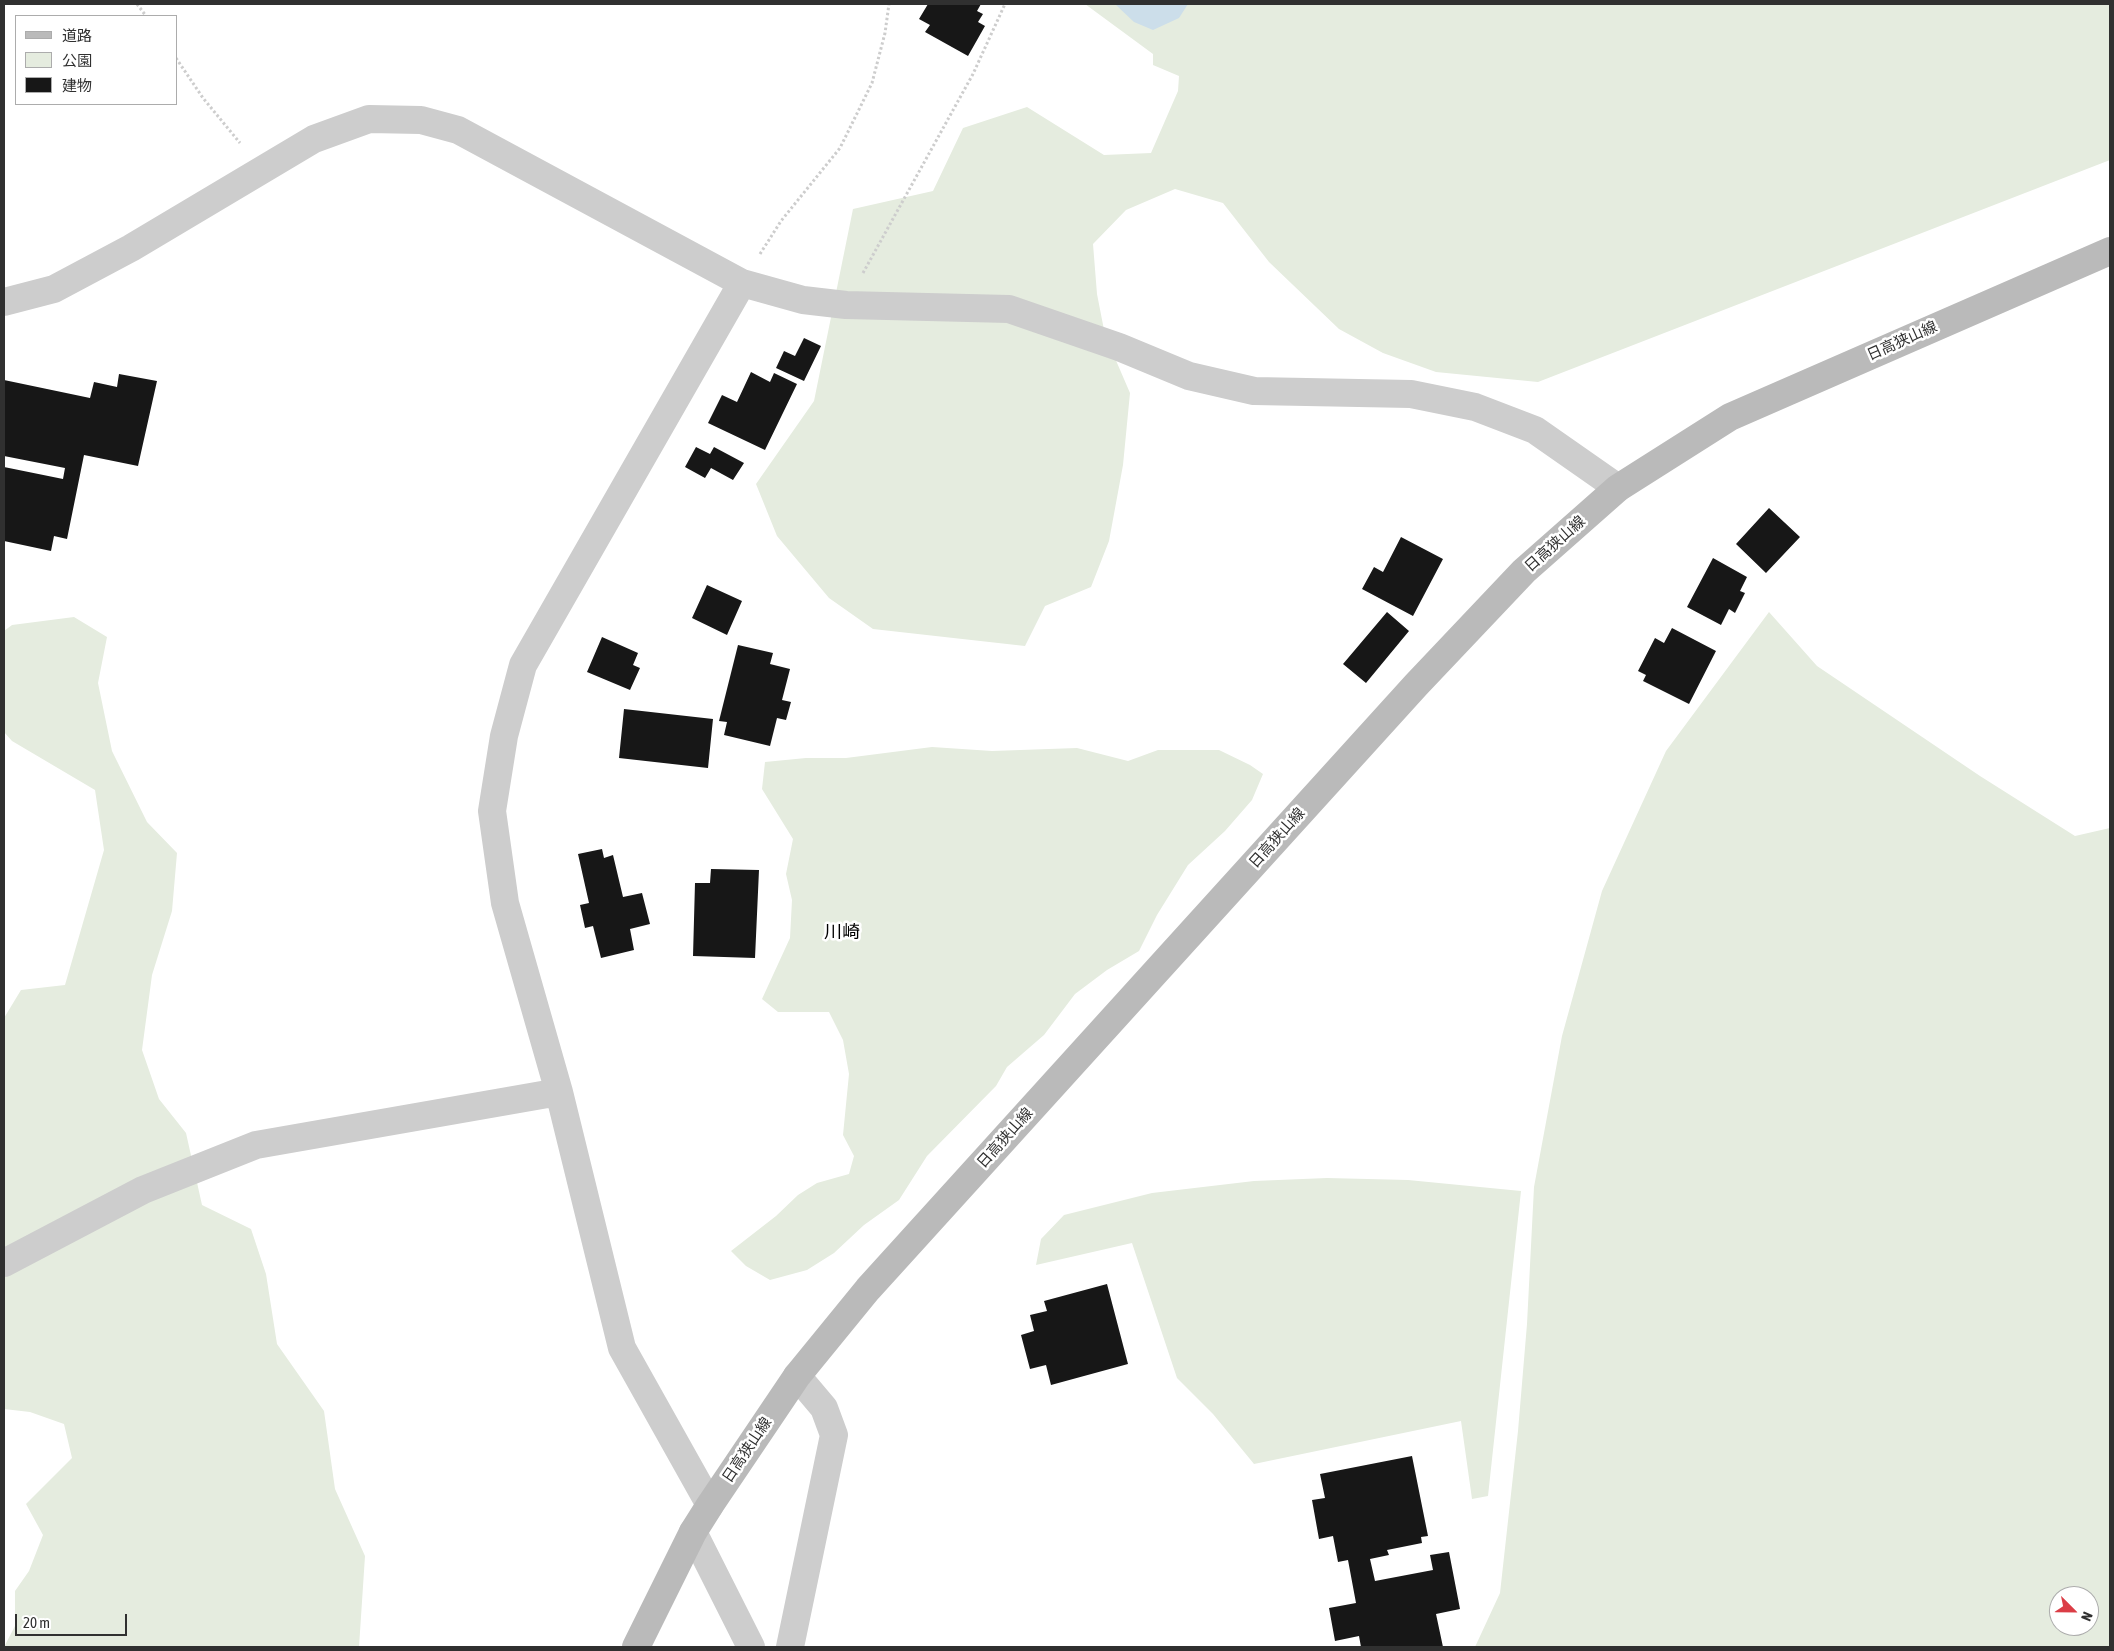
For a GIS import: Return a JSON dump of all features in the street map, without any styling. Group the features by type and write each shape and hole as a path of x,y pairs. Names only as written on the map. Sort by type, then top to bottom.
{"main road":[{"name":"日高狭山線","path":"636,1647 693,1532 710,1504 797,1376 868,1289 1416,685 1524,571 1618,488 1730,417 2110,251"}],"street":[{"path":"4,302 54,289 131,248 314,139 369,119 420,120 458,130 742,283 803,300 846,305 1009,309 1119,347 1189,376 1254,391 1411,394 1475,407 1535,430 1618,488"},
{"path":"710,1504 622,1348 559,1092 505,903 492,811 504,736 523,665 742,283"},
{"path":"4,1263 143,1190 256,1145 559,1092"},
{"path":"790,1647 834,1434 824,1408 797,1376"},
{"path":"693,1532 751,1647"}],"path":[{"path":"137,4 145,15"},
{"path":"742,283 781,221 840,148 872,83 885,33 889,4"},
{"path":"846,305 912,180 973,74 1005,4"},
{"path":"178,61 203,98 262,169"}],"green space":[{"path":"1085,4 2110,4 2110,160 1538,382 1436,372 1383,353 1339,329 1269,262 1223,203 1175,189 1126,210 1093,244 1097,294 1105,335 1130,393 1123,465 1109,541 1091,587 1045,606 1025,646 873,629 829,598 777,536 756,484 814,401 853,209 933,191 963,128 1027,107 1104,155 1151,153 1178,91 1179,76 1153,65 1153,54"},
{"path":"1769,612 1817,666 1980,776 2075,836 2110,828 2110,1647 1475,1647 1500,1593 1518,1431 1527,1324 1534,1187 1562,1036 1602,891 1666,751"},
{"path":"74,617 107,637 98,683 112,751 147,822 177,853 172,911 152,975 142,1050 159,1099 186,1133 202,1205 251,1229 266,1274 277,1344 324,1411 335,1489 365,1556 359,1647 4,1647 15,1626 15,1591 29,1571 43,1535 26,1504 72,1458 64,1424 30,1412 4,1409 4,1018 21,990 65,985 104,850 95,790 12,741 4,732 4,631 12,625"},
{"path":"932,747 992,751 1077,748 1128,761 1158,750 1219,750 1250,765 1263,774 1252,800 1225,831 1188,865 1157,915 1139,951 1107,970 1075,994 1044,1035 1007,1067 996,1086 927,1156 899,1200 864,1225 834,1253 807,1270 770,1280 746,1266 731,1251 776,1216 798,1195 817,1183 849,1174 854,1156 843,1135 849,1074 843,1040 829,1012 778,1012 762,999 790,938 792,900 786,874 793,839 762,789 765,762 806,758 846,758"},
{"path":"1327,1178 1408,1180 1521,1191 1488,1496 1472,1499 1461,1421 1254,1464 1213,1414 1177,1378 1132,1243 1036,1265 1041,1239 1064,1215 1152,1193 1254,1181"}],"water":[{"path":"1115,4 1188,4 1179,18 1153,30 1134,22"}],"building":[{"path":"928,4 981,4 977,11 983,14 978,22 985,26 968,56 925,32 930,25 919,19"},
{"path":"804,338 821,346 804,381 776,368 784,351 795,356"},
{"path":"751,372 770,382 774,373 797,384 765,450 708,423 722,395 737,402"},
{"path":"119,374 157,381 138,466 84,455 67,539 54,536 51,551 4,541 4,467 63,479 65,468 4,456 4,380 90,398 94,382 117,387"},
{"path":"696,447 710,454 714,447 744,463 733,480 711,468 705,478 685,467"},
{"path":"1769,508 1800,537 1766,573 1736,544"},
{"path":"1401,537 1443,559 1413,616 1362,589 1374,567 1383,572"},
{"path":"1713,558 1747,577 1740,591 1745,593 1735,613 1729,609 1721,625 1687,607"},
{"path":"707,585 742,601 727,635 692,618"},
{"path":"1387,612 1409,631 1366,683 1343,664"},
{"path":"1672,628 1716,651 1689,704 1643,681 1646,675 1638,671 1655,638 1664,643"},
{"path":"602,637 638,653 633,665 640,668 630,690 587,672"},
{"path":"738,645 773,653 770,664 790,669 782,700 791,702 786,720 777,718 770,746 724,735 727,722 719,721"},
{"path":"624,709 713,719 708,768 619,758"},
{"path":"602,849 604,858 613,855 623,897 642,893 650,924 630,929 634,950 601,958 593,926 585,928 580,905 589,903 578,854"},
{"path":"711,869 759,870 755,958 693,956 695,883 710,883"},
{"path":"1107,1284 1128,1364 1051,1385 1046,1365 1030,1369 1021,1335 1034,1331 1030,1315 1047,1311 1044,1301"},
{"path":"1412,1456 1428,1536 1421,1537 1422,1543 1387,1550 1389,1555 1370,1559 1375,1581 1433,1570 1430,1555 1449,1552 1460,1609 1436,1614 1443,1647 1361,1647 1359,1636 1335,1641 1329,1608 1356,1603 1348,1560 1338,1562 1333,1536 1319,1539 1312,1500 1325,1498 1320,1474"}],"district":[{"name":"川崎","path":"842,932"}]}
